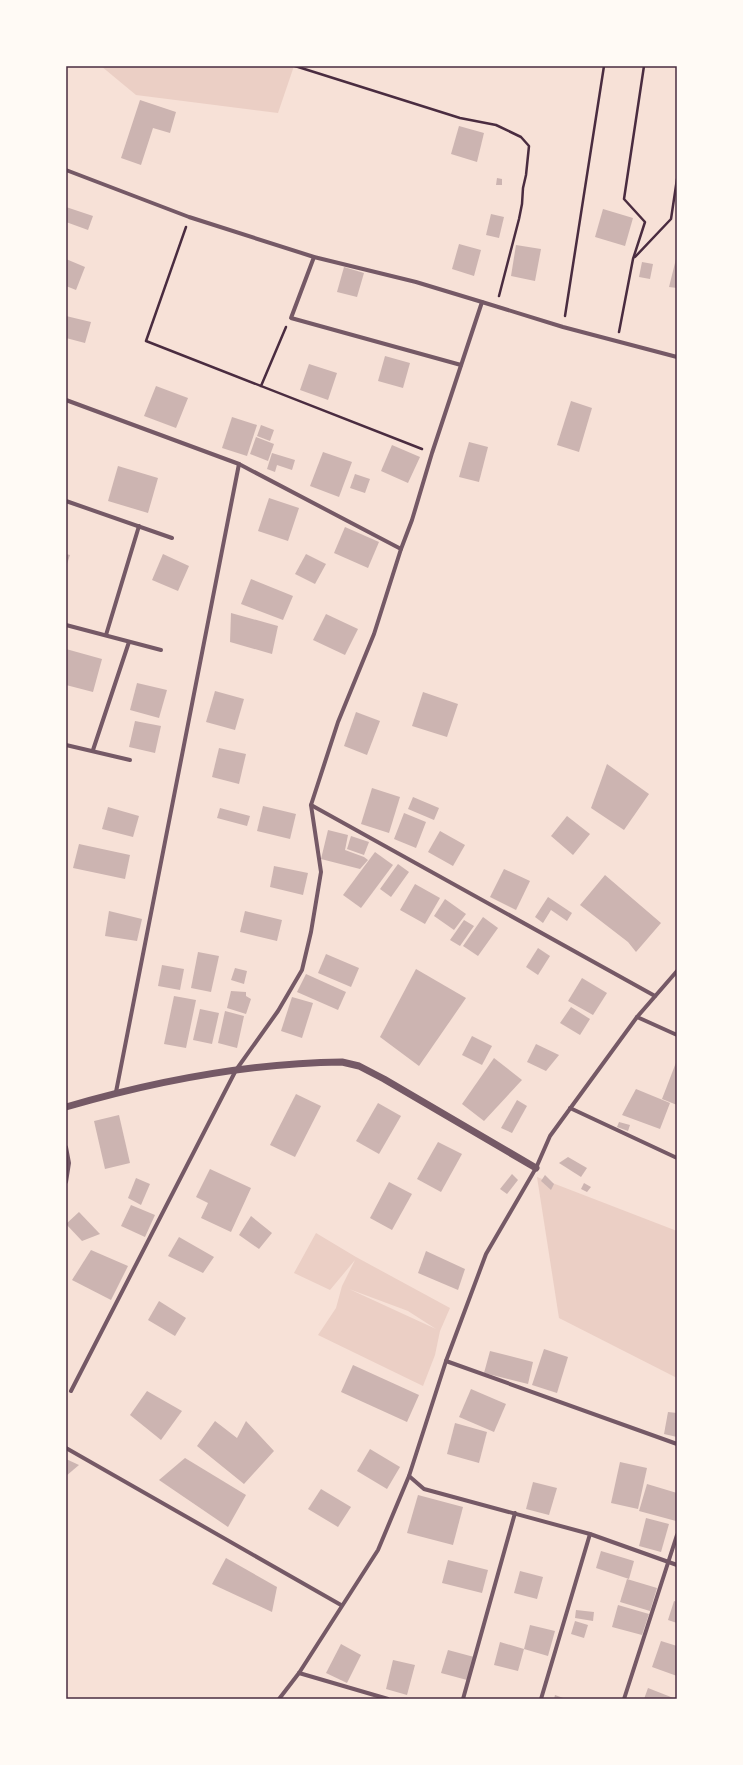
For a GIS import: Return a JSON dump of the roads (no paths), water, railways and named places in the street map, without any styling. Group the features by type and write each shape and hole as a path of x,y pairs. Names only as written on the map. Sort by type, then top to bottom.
{"street":[{"path":"66,170 189,217 314,257 416,282 563,327 677,357"},
{"path":"314,257 290,318 461,365"},
{"path":"71,1391 236,1070 278,1011 302,970 312,932 321,872 311,805 338,722 374,634 482,302"},
{"path":"66,400 239,464 401,549"},
{"path":"116,1092 239,464"},
{"path":"66,501 172,538"},
{"path":"106,635 139,526"},
{"path":"66,625 161,650"},
{"path":"93,750 129,642"},
{"path":"66,745 93,750 130,760"},
{"path":"311,805 655,996"},
{"path":"279,1699 299,1673 378,1550 409,1476 446,1361 486,1254 536,1168 550,1136 637,1017 677,971"},
{"path":"637,1017 677,1035"},
{"path":"66,1107 116,1092 236,1070 323,1062 342,1062 359,1066 418,1098 536,1168"},
{"path":"570,1108 677,1158"},
{"path":"66,1148 69,1163 66,1182"},
{"path":"446,1361 677,1444"},
{"path":"66,1448 342,1605"},
{"path":"409,1476 424,1489 515,1512 590,1534 677,1565"},
{"path":"463,1699 515,1512"},
{"path":"541,1699 590,1534"},
{"path":"624,1699 677,1535"},
{"path":"299,1673 388,1699"}]}
